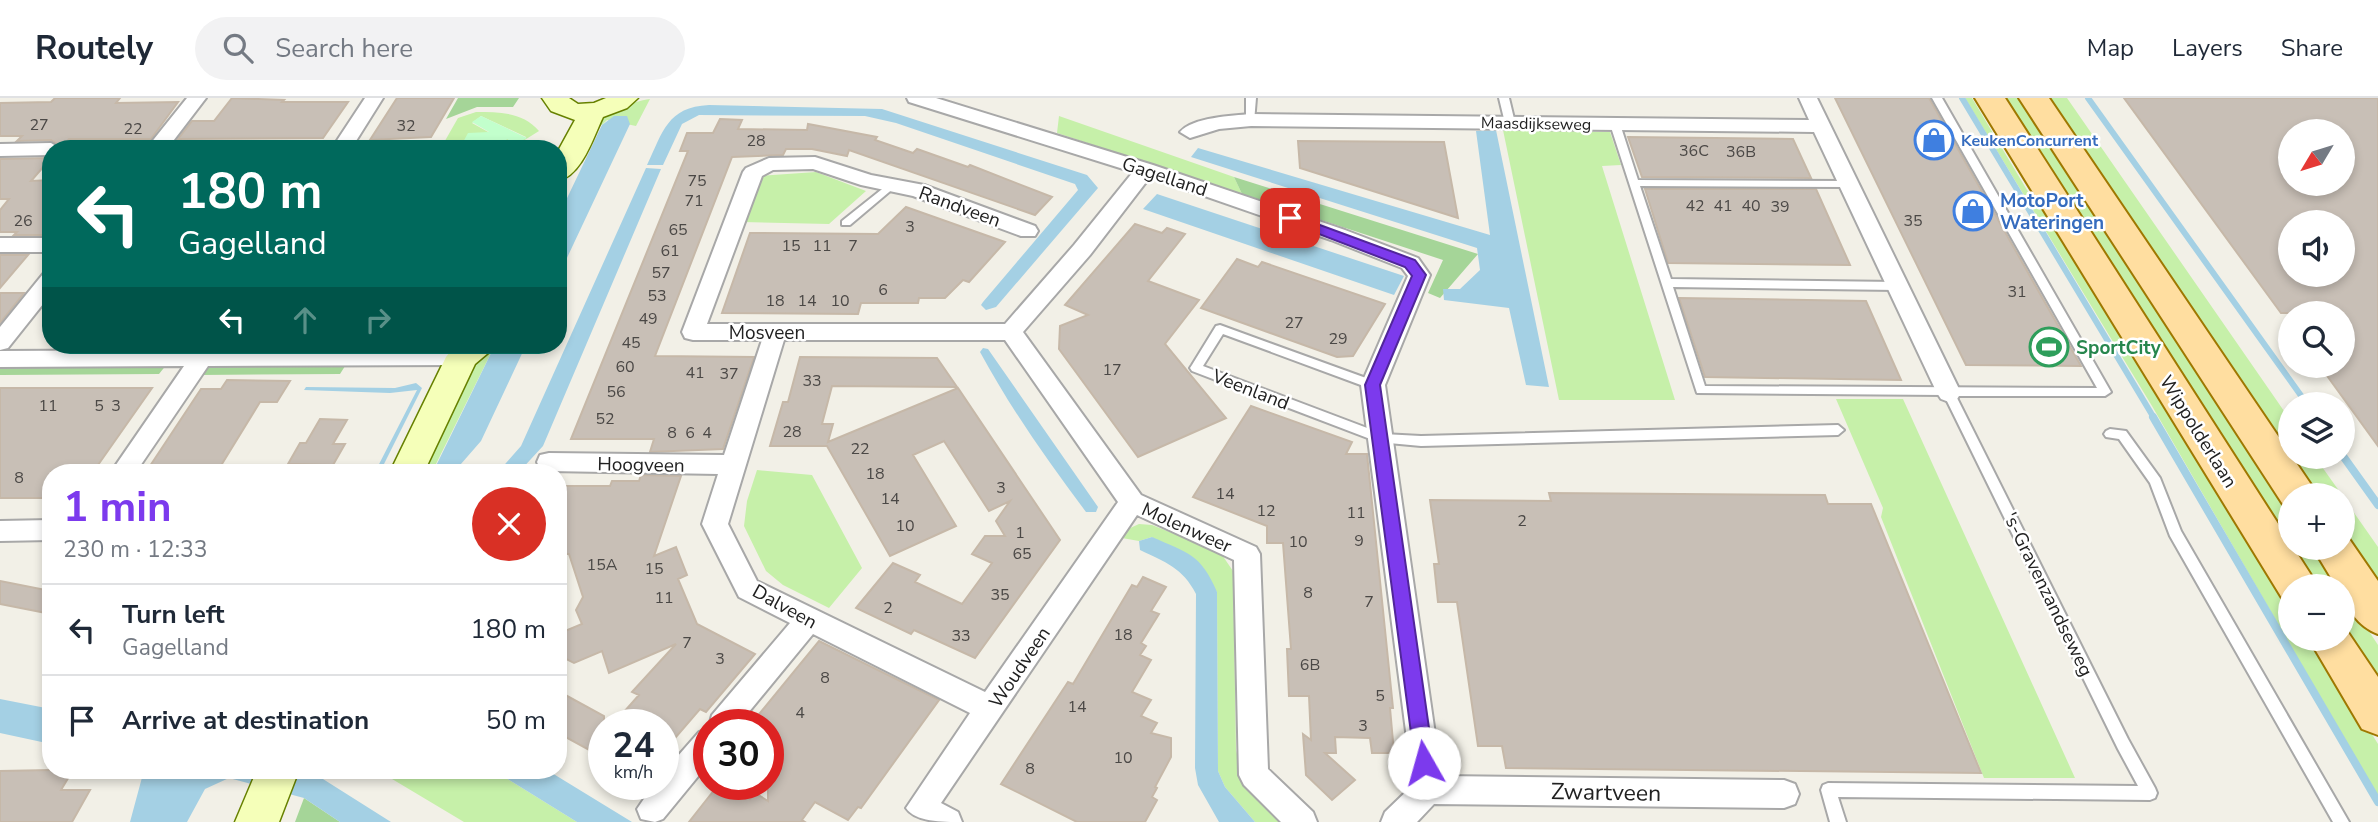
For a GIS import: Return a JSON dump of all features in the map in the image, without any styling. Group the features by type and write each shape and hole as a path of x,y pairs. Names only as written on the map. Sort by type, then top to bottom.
{"main road":[{"path":"573,107 612,106 625,98"},
{"name":"Wippolderlaan","path":"1990,98 2289,574"},
{"path":"2034,98 2290,483"},
{"path":"560,140 573,107"},
{"path":"567,161 573,107"},
{"path":"411,464 465,354"},
{"path":"2341,560 2378,615"},
{"path":"2338,651 2378,715"}],"street":[{"path":"163,140 197,98"},
{"path":"347,140 374,98"},
{"name":"Gagelland","path":"916,98 1146,169 1338,235 1410,263 1419,275 1373,385"},
{"name":"'s-Gravenzandseweg","path":"1808,98 1949,393"},
{"name":"Maasdijkseweg","path":"1190,132 1216,123 1251,120 1821,126"},
{"path":"0,149 42,149"},
{"name":"Randveen","path":"753,172 769,164 815,163 868,181 917,190 1028,231"},
{"path":"1011,332 1082,250 1146,169"},
{"name":"Mosveen","path":"753,172 693,332 1011,332"},
{"path":"0,245 42,245"},
{"path":"0,342 42,290"},
{"name":"Molenweer","path":"1011,332 1132,502 1247,554 1254,775 1302,822"},
{"name":"Dalveen","path":"775,333 715,524 748,589 990,709"},
{"path":"0,359 148,354"},
{"path":"130,464 206,354"},
{"path":"1373,385 1428,790 1396,822"},
{"name":"Hoogveen","path":"549,463 733,466"},
{"name":"Woudveen","path":"947,822 922,808 1132,502"},
{"path":"0,531 42,530"},
{"path":"735,709 808,621"},
{"path":"652,809 693,760"},
{"name":"Zwartveen","path":"1428,790 1784,794"}],"lane":[{"path":"1251,98 1251,120"},
{"path":"1504,98 1510,123"},
{"path":"1615,124 1701,390 2105,392 1937,98"},
{"path":"1634,183 1849,184"},
{"path":"846,223 891,185"},
{"path":"1667,284 1897,286"},
{"name":"Veenland","path":"1373,385 1220,329 1196,368 1382,439"},
{"name":"'s-Gravenzandseweg","path":"1838,822 1828,790 2150,793 2123,744 1949,393"},
{"path":"1382,439 1421,441 1838,430"},
{"path":"2110,434 2122,434 2156,481 2175,532 2341,822"}],"green space":[{"path":"458,98 519,98 513,107 477,107 446,119"},
{"path":"1965,98 1972,98 2027,190 2076,255 2278,582 2278,624 2152,406"},
{"path":"2001,98 2021,98 2278,491 2278,533"},
{"path":"2045,98 2067,98 2278,402 2278,444"},
{"path":"650,99 636,126 607,120 602,125 593,125 612,111"},
{"path":"476,112 518,117 539,131 525,140 445,140 458,118","holes":["481,116 526,138 507,139 469,133 490,133 472,123"]},
{"path":"481,116 527,138 464,140 468,133 489,132 472,122"},
{"path":"1059,116 1234,177 1242,194 1057,133"},
{"path":"1503,130 1610,132 1621,165 1602,166 1675,400 1559,400"},
{"path":"816,172 866,191 829,224 742,222 759,176"},
{"path":"1234,177 1478,254 1440,298 1428,293 1443,260 1242,194"},
{"path":"480,354 491,354 436,464 425,464"},
{"path":"218,363 347,363 340,374 199,375 204,369"},
{"path":"0,364 167,364 159,374 0,375"},
{"path":"1836,399 1903,399 2075,778 1984,778 1881,517 1883,508"},
{"path":"2295,469 2324,469 2333,483 2304,483"},
{"path":"757,470 812,475 862,568 829,608 783,585 766,571 744,526 747,501"},
{"path":"2355,514 2378,547 2378,593 2355,559"},
{"path":"1139,524 1152,525 1220,552 1233,571 1236,750 1243,772 1253,789 1281,822 1255,822 1225,787 1218,771 1217,592 1152,537 1139,541 1122,538 1128,529"},
{"path":"2295,560 2322,560 2332,574 2304,574"},
{"path":"2355,610 2378,645 2378,691 2353,651 2355,651"},
{"path":"2294,651 2320,651 2378,744 2378,797"},
{"path":"392,779 508,779 577,822 464,822"},
{"path":"304,798 340,822 295,822"}],"water":[{"path":"709,105 882,109 1087,175 1098,188 996,307 986,310 981,305 983,302 1078,190 1075,184 896,123 865,116 699,115 682,124 663,165 647,165 668,123 675,116 695,107"},
{"path":"614,116 627,116 630,124 567,258 567,198 602,125"},
{"path":"1496,130 1549,387 1526,385 1509,308 1444,300 1443,289 1460,289 1480,270 1477,248 1191,157 1198,148 1490,235 1476,131"},
{"path":"646,168 661,169 543,446 526,464 505,464 521,446 562,354 567,354 567,344"},
{"path":"1157,194 1404,276 1394,295 1143,209"},
{"path":"983,348 988,349 1098,507 1096,512 1086,512 1043,454 980,352"},
{"path":"491,354 522,354 481,441 461,464 437,464"},
{"path":"416,383 422,388 384,464 379,464 417,390 390,393 304,390 306,387 395,388"},
{"path":"1152,537 1192,556 1205,570 1217,592 1218,771 1225,787 1255,822 1219,822 1198,785 1195,768 1196,594 1179,572 1140,550 1139,541"},
{"path":"0,699 42,707 42,742 0,733"},
{"path":"142,779 227,779 205,789 187,822 130,822"},
{"path":"233,779 323,779 391,822 340,822 304,798"},
{"path":"508,779 562,779 588,795 588,800 596,800 632,822 577,822"}],"building":[{"path":"55,98 120,98 116,103 178,102 151,139 17,141 22,136 0,136 0,103 51,102"},
{"path":"232,98 284,100 282,102 348,102 323,138 178,139 192,121 214,121"},
{"path":"397,98 454,98 431,137 370,140"},
{"path":"1835,98 1929,98 2081,366 1966,365"},
{"path":"2124,98 2378,98 2378,446 2355,414 2355,392 2339,392 2329,378 2355,378 2355,301 2278,301 2278,309"},
{"path":"720,119 742,120 738,129 807,130 808,124 877,137 875,140 913,153 917,149 968,167 970,165 1052,197 1035,215 849,150 847,156 812,149 786,149 783,155 732,157 655,356 754,357 723,449 650,452 654,439 571,439 688,151 680,151 687,133 713,133"},
{"path":"1628,137 1793,139 1811,178 1642,177"},
{"path":"1298,141 1444,142 1458,218 1300,168"},
{"path":"42,158 42,168 31,181 42,180 42,235 0,232 0,210 9,199 0,199 0,159"},
{"path":"1645,189 1816,189 1850,265 1668,263"},
{"path":"906,207 1005,242 969,282 963,280 945,298 919,298 918,303 861,303 858,314 722,313 750,233 878,234"},
{"path":"1135,224 1162,233 1167,228 1185,234 1148,281 1199,300 1165,344 1226,418 1138,457 1059,349 1060,326 1088,315 1065,305"},
{"path":"0,255 28,255 0,288"},
{"path":"1237,259 1258,267 1262,262 1385,304 1353,356 1337,357 1201,308"},
{"path":"0,293 24,293 0,323"},
{"path":"1679,298 1866,301 1901,380 1705,377"},
{"path":"800,357 937,358 957,387 832,386 822,424 833,424 828,442 958,388 1060,540 975,658 914,630 911,634 856,608 893,563 920,575 915,582 962,604 992,563 972,554 985,536 1005,536 996,521 1010,501 989,511 944,441 913,455 956,526 890,556 827,446 770,446 783,402 788,402"},
{"path":"227,380 290,381 277,402 260,402 222,464 151,464 201,389 221,389"},
{"path":"0,388 152,388 99,464 42,464 42,498 0,498"},
{"path":"1251,406 1352,442 1346,454 1367,454 1393,708 1390,708 1394,753 1372,753 1370,738 1335,737 1336,753 1325,753 1355,780 1332,800 1306,775 1303,734 1311,740 1309,696 1289,696 1287,649 1291,649 1283,543 1267,543 1267,526 1193,497"},
{"path":"320,419 347,420 333,444 345,444 334,464 288,464 300,443 306,443"},
{"path":"641,475 681,476 654,556 676,547 687,575 678,579 697,624 755,654 709,709 693,709 693,717 679,733 679,709 627,709 639,695 632,692 676,644 609,673 602,651 574,663 567,660 567,630 582,624 576,610 583,597 567,554 567,486 610,486 612,481 639,481"},
{"path":"1549,493 1825,495 1828,504 1871,504 1981,773 1506,768 1502,746 1478,746 1457,602 1438,602 1434,564 1439,564 1430,500 1551,501"},
{"path":"1143,577 1166,587 1151,611 1159,614 1141,643 1146,646 1140,655 1151,660 1132,692 1151,700 1141,716 1157,723 1151,733 1171,738 1171,757 1155,787 1157,788 1152,797 1157,800 1145,822 1077,822 1001,784 1068,682 1073,684 1132,585 1137,587"},
{"path":"0,581 42,589 42,612 0,604"},
{"path":"819,641 939,700 861,808 858,807 848,820 815,802 802,820 805,822 689,822 706,800 784,800 784,709 763,709"},
{"path":"567,696 591,709 588,709 588,749 567,738"},
{"path":"42,770 42,779 68,779 61,790 90,790 72,822 0,822 0,771"}],"waterway":[{"path":"1962,98 2154,418"},
{"path":"2088,98 2298,392"},
{"path":"2153,417 2378,802"},
{"path":"2352,469 2378,505"}],"place":[{"name":"KeukenConcurrent","path":"1934,140"},
{"name":"MotoPort Wateringen","path":"1973,211"},
{"name":"SportCity","path":"2049,347"}],"route":[{"path":"1290,218 1410,263 1419,275 1373,385 1424,763"}]}
